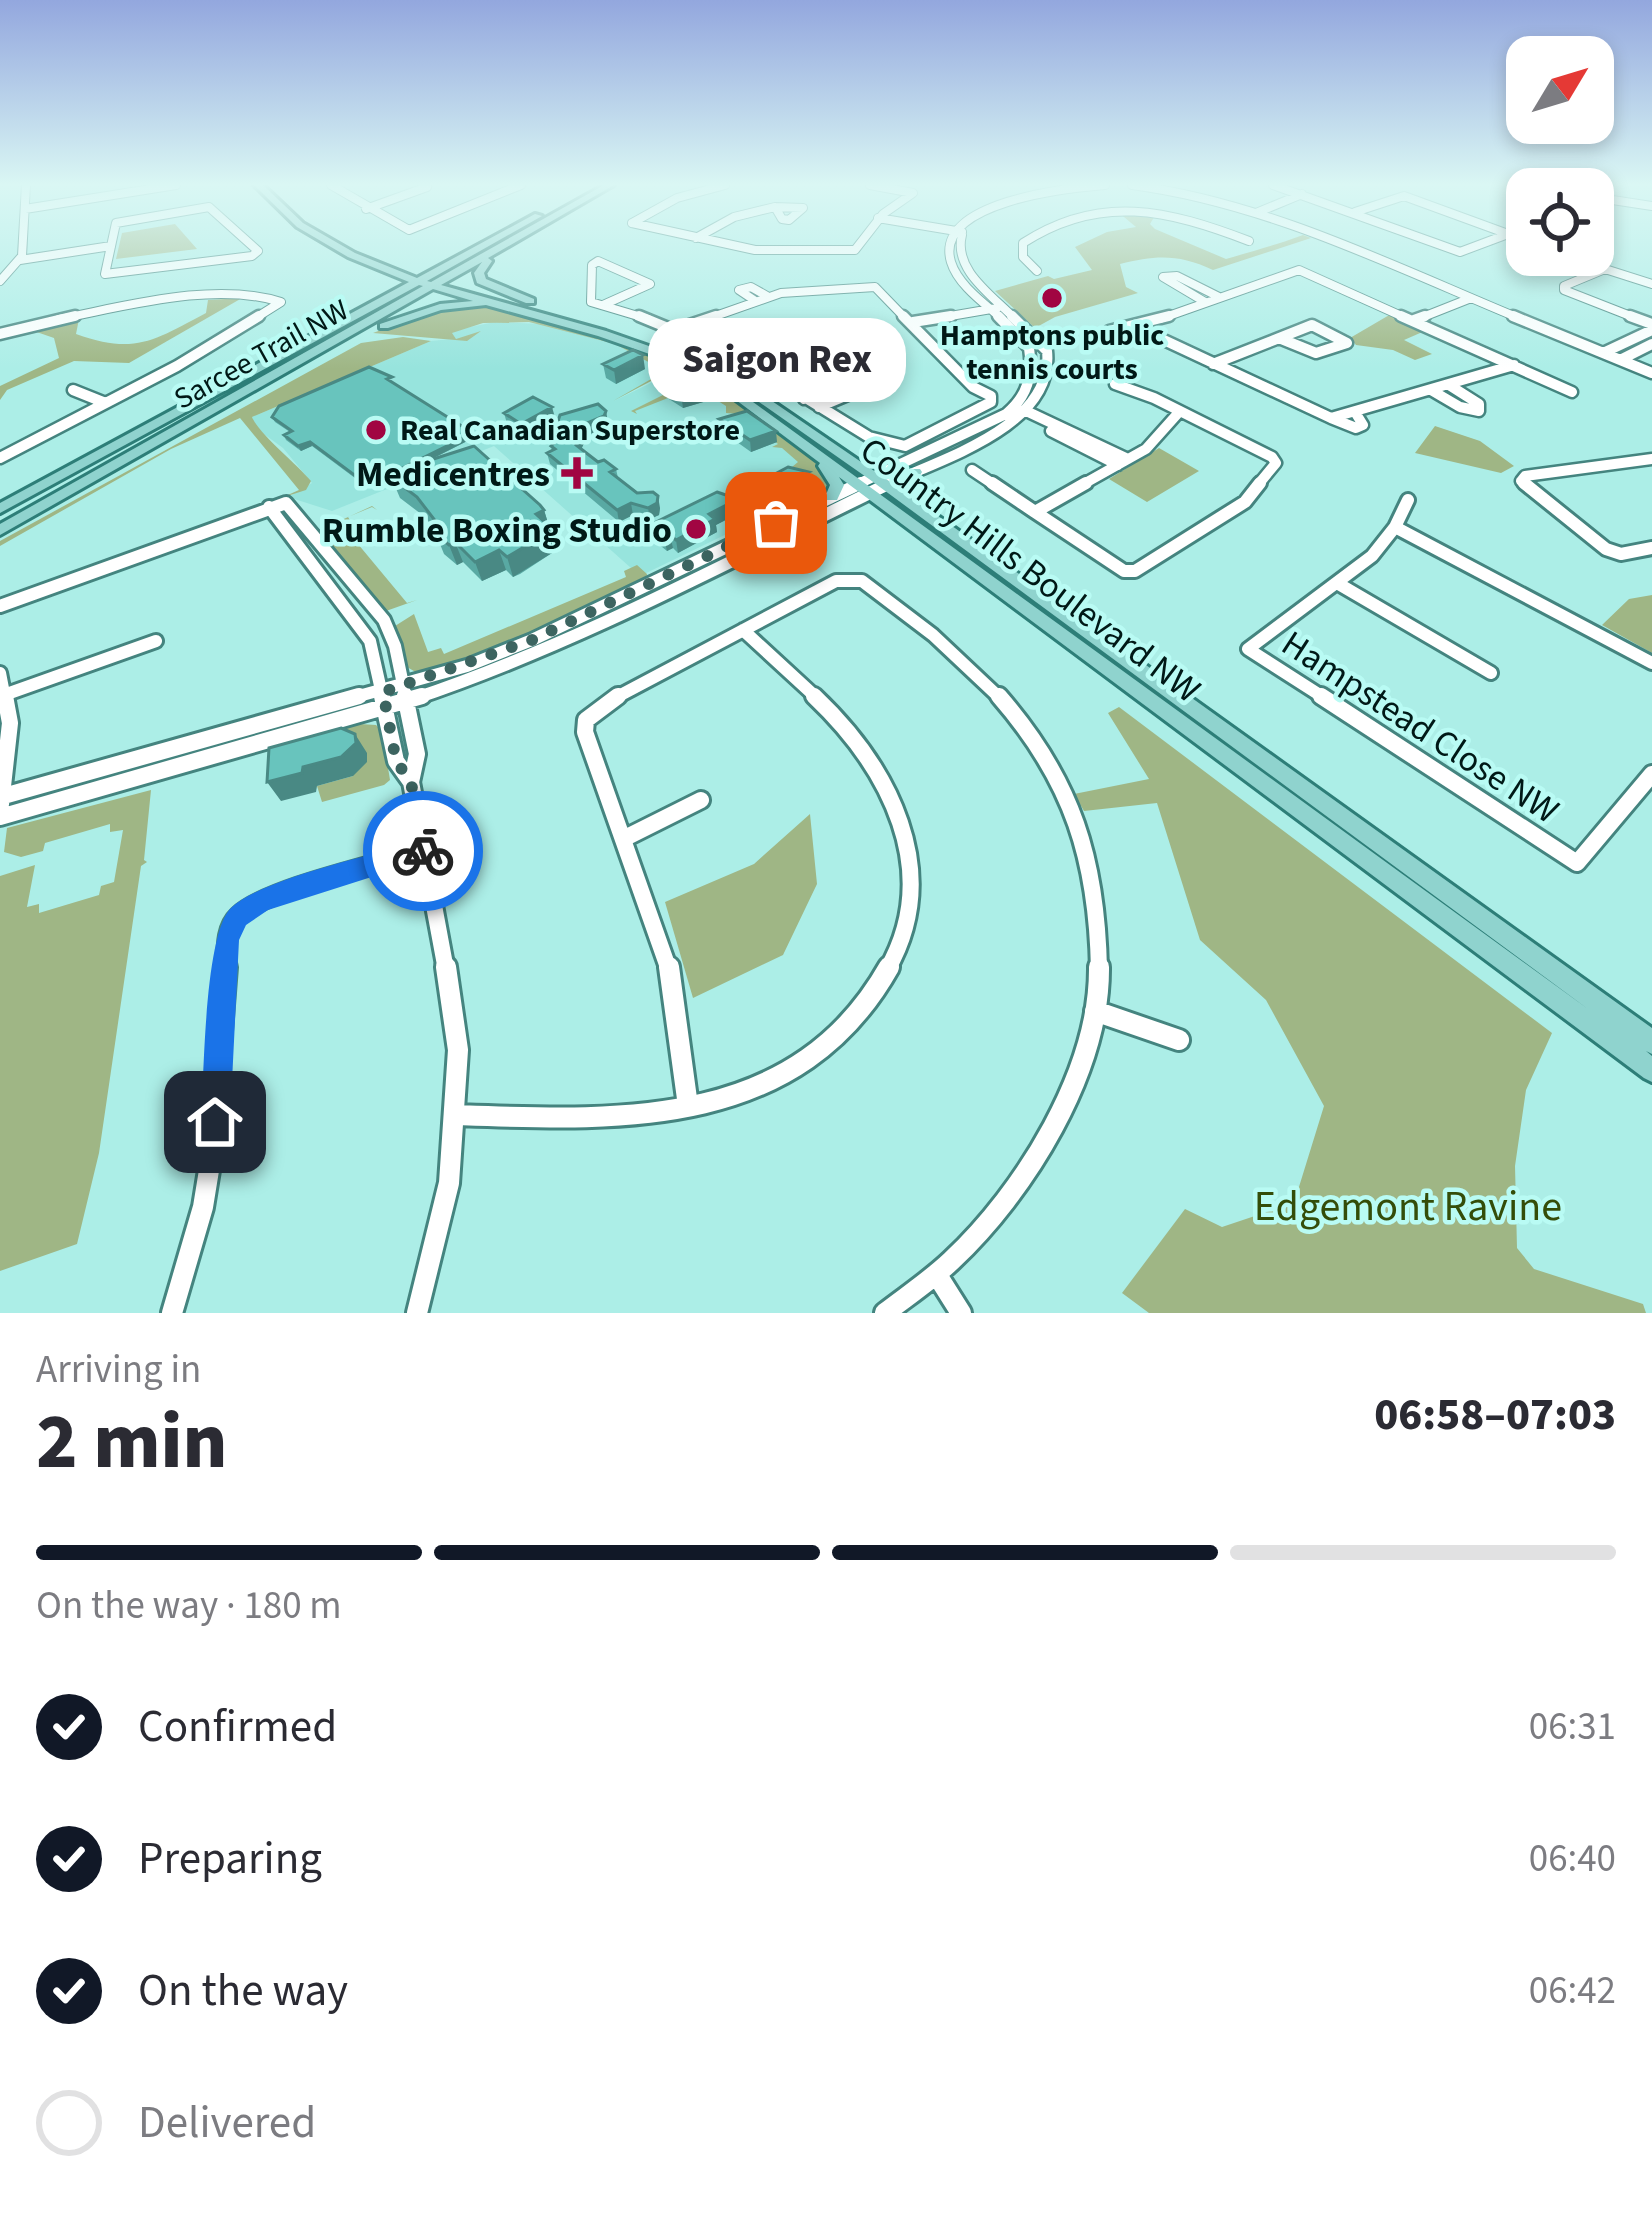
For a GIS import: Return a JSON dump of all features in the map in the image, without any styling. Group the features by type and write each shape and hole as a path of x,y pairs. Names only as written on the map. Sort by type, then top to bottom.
{"main road":[{"name":"Country Hills Boulevard NW","path":"340,246 499,303 606,331 671,355 716,380 800,439 934,519 1652,1042"},
{"path":"345,246 433,279 611,323"},
{"name":"Country Hills Boulevard NW","path":"366,246 433,279 611,323 725,372 1652,1070"},
{"name":"Sarcee Trail NW","path":"0,534 345,337 478,246"},
{"path":"433,279 488,246"},
{"name":"Sarcee Trail NW","path":"0,509 239,377 505,246"},
{"path":"410,265 428,266 467,252"},
{"path":"494,253 481,269 481,281 530,301"},
{"path":"239,377 374,296 382,277 355,254"},
{"path":"0,534 376,329 440,307 499,303"},
{"path":"800,439 836,480 832,497"},
{"path":"915,472 908,484 934,519"}],"street":[{"path":"0,281 21,258 22,246"},
{"path":"21,258 97,246"},
{"path":"111,246 105,274 109,275 252,256 258,251 253,246"},
{"path":"737,246 755,250 855,250 858,246"},
{"path":"405,694 532,640 832,497 915,472 1018,412 1031,375 1029,348 959,257 960,246"},
{"path":"1023,246 1024,257 1037,271"},
{"path":"1343,246 1652,373"},
{"path":"1445,246 1460,252 1475,246"},
{"path":"603,305 644,287 647,279 598,261 592,265 591,302 676,329 744,359 885,445 905,446 991,402 992,396 973,387 875,287 766,296 676,329"},
{"path":"1109,331 1136,327 1299,269 1572,392"},
{"path":"1652,284 1604,269 1564,290 1652,327"},
{"path":"1205,302 1163,277 1177,276 1219,297"},
{"path":"754,300 740,290 751,286 766,296"},
{"path":"0,334 43,320 144,311 220,295 280,298 297,288"},
{"path":"1402,315 1459,292"},
{"path":"0,458 177,366 281,302 280,298"},
{"path":"1414,320 1471,298"},
{"path":"910,320 996,304"},
{"path":"1213,364 1312,325 1347,343 1316,353 1280,338"},
{"path":"1136,327 1356,428 1364,425 1355,412 1514,365"},
{"path":"1603,353 1652,327"},
{"path":"744,359 819,334"},
{"path":"1620,360 1652,344"},
{"path":"955,368 969,365"},
{"path":"804,399 848,380 862,383 862,388 819,407"},
{"path":"972,470 1124,571 1135,571 1245,502 1276,463 1180,411 1115,384"},
{"path":"1431,390 1460,407 1479,411 1479,404 1449,386"},
{"path":"73,391 104,402"},
{"path":"1035,512 1146,449 1180,411"},
{"path":"1018,412 1123,462"},
{"path":"0,673 10,723 0,816 263,743 536,653 1018,412"},
{"path":"1651,460 1526,476 1521,481 1606,549 1621,554 1652,548"},
{"name":"Hampstead Close NW","path":"1408,500 1395,527 1372,556 1249,649 1577,863 1649,783"},
{"path":"269,507 364,629 385,700 396,761 411,782"},
{"path":"0,606 269,507 294,507 389,631 417,754 411,782 453,1006 456,1115 449,1183 417,1313"},
{"path":"1395,527 1652,663"},
{"path":"688,1106 668,963 586,732 586,720 604,704 836,581 854,579 867,584 1001,699 1042,751 1080,829 1100,931 1095,1011 1080,1070 1038,1161 993,1222 938,1275 885,1313"},
{"path":"1337,584 1491,673"},
{"path":"456,1115 584,1121 734,1097 789,1075 852,1024 890,970 902,939 911,884 906,835 876,767 743,630"},
{"path":"4,695 156,641"},
{"path":"1,797 263,725 385,700"},
{"path":"263,725 263,743"},
{"path":"625,838 700,800"},
{"path":"172,1313 208,1174 229,929 237,917 261,902 424,850"},
{"path":"1095,1011 1179,1040"},
{"path":"938,1275 961,1313"}],"shaded area":[{"path":"495,322 541,324 615,344 667,372 614,401 671,373 673,366 724,397 830,484 640,576 494,446 332,511 288,497 312,483 283,448 257,429 252,417 431,341 452,339 451,333 460,329"}],"green space":[{"path":"119,246 197,249 116,259"},
{"path":"1196,246 1226,259 1267,246 1286,246 1213,270 1167,258 1120,264 1126,287 1138,293 1055,317 1035,328 995,291 1092,270 1075,247"},
{"path":"242,298 129,363 74,361 7,390 0,400 0,386 59,358 54,338 28,329 79,319 76,334 114,344 143,342 206,313 208,300"},
{"path":"488,306 616,340 674,369 613,401 665,371 615,344 529,322 483,323 452,333 456,339 481,331 467,341 373,333 434,310"},
{"path":"1391,314 1427,330 1404,340 1432,354 1415,360 1393,350 1356,345 1350,338"},
{"path":"403,337 431,341 252,417 311,481 306,490 281,498 299,490 240,418 171,449 0,546 0,541 361,343"},
{"path":"709,381 779,426 812,457 832,488 783,516 748,497 758,491 758,498 765,502 783,504 808,491 809,482 792,467 798,462 782,448 772,447 778,444 739,414 726,413 726,406 696,387 635,411 637,414 631,411 687,383"},
{"path":"1435,426 1480,441 1514,466 1501,473 1415,453"},
{"path":"1159,448 1199,471 1147,502 1109,479"},
{"path":"348,517 351,522 343,526 407,603 417,600 386,611 320,530"},
{"path":"637,565 647,574 646,580 522,638 419,674 407,667 395,626 414,614 428,652 441,648 444,654 626,577 624,571"},
{"path":"1652,595 1652,653 1602,625 1629,599"},
{"name":"Edgemont Ravine","path":"1119,707 1552,1033 1526,1090 1515,1166 1517,1248 1534,1269 1643,1304 1646,1313 1149,1313 1122,1293 1185,1209 1222,1227 1294,1203 1324,1106 1266,1000 1200,940 1157,803 1084,811 1074,794 1149,779 1108,713"},
{"path":"360,724 376,725 382,731 390,780 322,802 317,786 353,776 277,747"},
{"path":"151,790 147,862 141,866 99,1153 77,1244 0,1271 0,876 35,865 27,907 39,904 39,913 99,895 101,886 114,882 123,830 110,832 110,824 45,843 43,851 21,857 4,852 7,828"},
{"path":"810,814 817,884 783,955 693,998 665,902 754,864"}],"building":[{"path":"633,350 643,355 614,370 603,364"},
{"name":"Real Canadian Superstore","path":"369,367 392,377 387,379 473,433 365,483 310,442 298,446 284,435 292,431 272,417 279,406"},
{"path":"686,377 709,386 681,394 667,385"},
{"path":"533,397 552,407 521,424 504,413"},
{"path":"598,404 606,411 604,416 585,424 576,445 616,469 610,472 637,493 658,496 657,503 648,508 631,503 617,510 547,453 568,429 558,421 560,415"},
{"path":"747,411 776,431 750,440 719,419"},
{"path":"474,446 540,505 544,510 536,514 549,526 542,530 546,534 507,557 499,550 475,562 455,542 449,545 436,534 443,531 417,497 392,478"},
{"path":"788,467 809,472 802,476 806,479 769,493 761,487 762,481"},
{"path":"717,492 738,499 709,514 715,519 676,540 670,535 664,538 653,528 656,522"},
{"path":"341,728 355,734 356,743 341,757 267,782 269,748"}],"way so far":[{"path":"423,851 411,782 396,761 383,692 532,640 776,523"}],"place":[{"name":"Hamptons public tennis courts","path":"1052,298"},
{"name":"Real Canadian Superstore","path":"376,430"},
{"name":"Medicentres","path":"577,473"},
{"name":"Saigon Rex","path":"776,523"},
{"name":"Rumble Boxing Studio","path":"696,529"}],"route":[{"path":"215,1122 227,939 237,917 261,902 423,851"}]}
